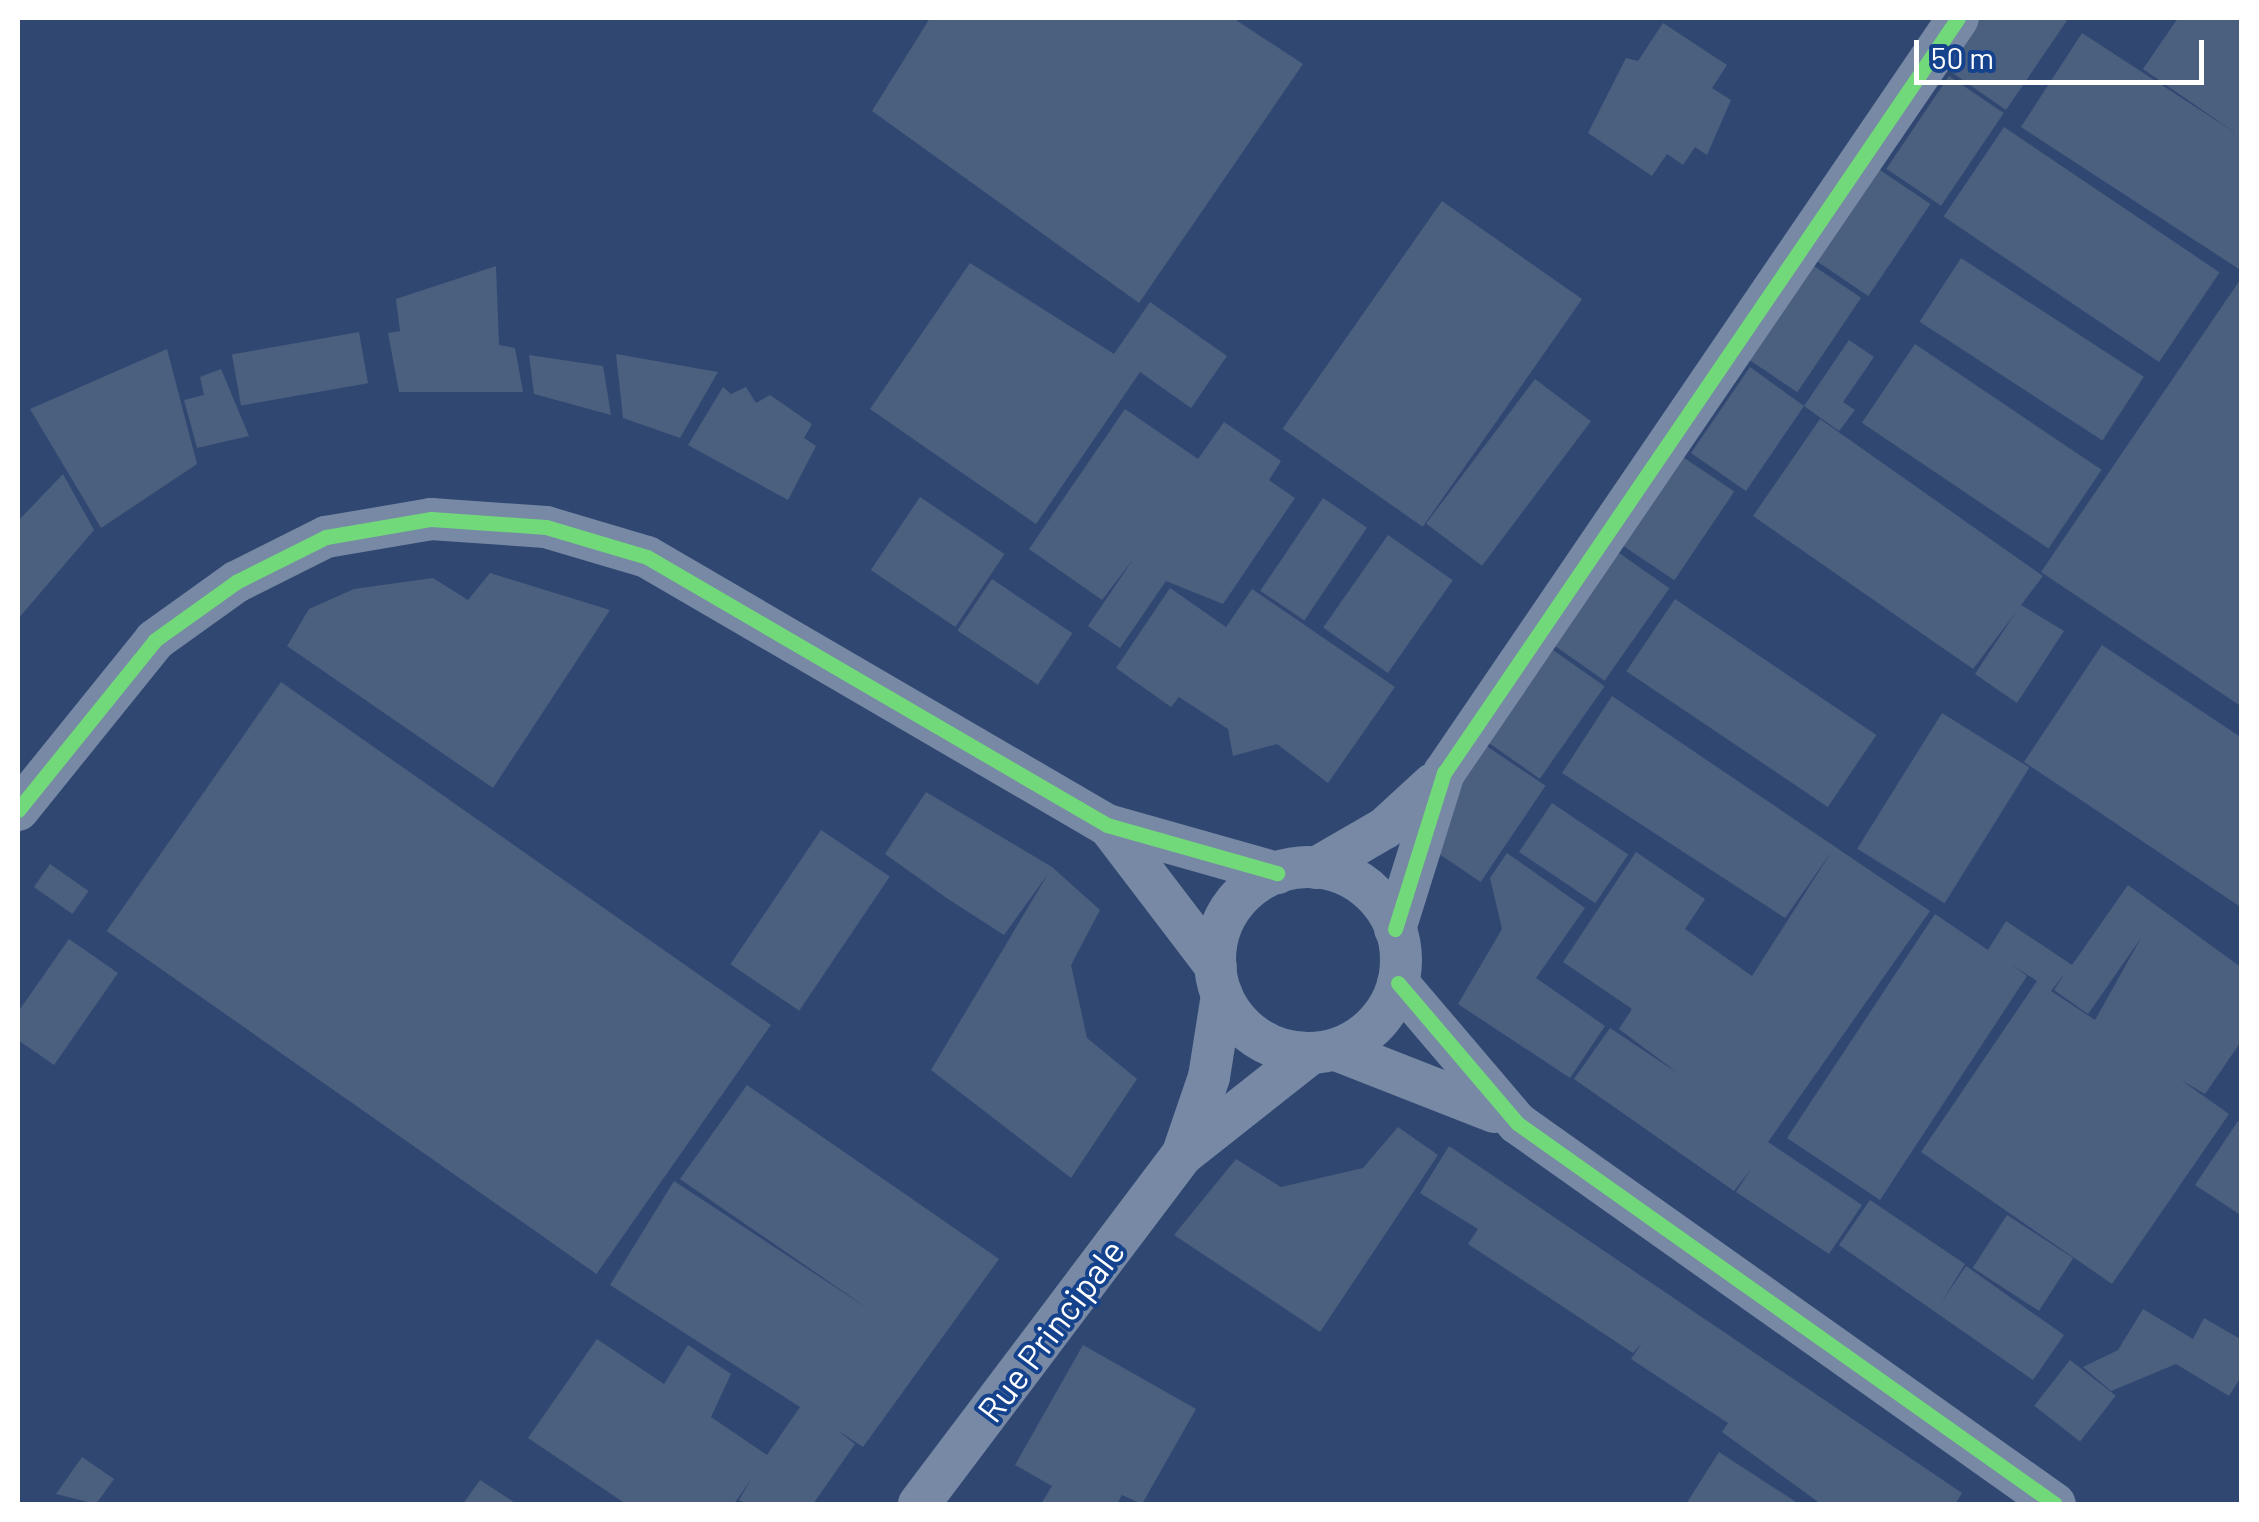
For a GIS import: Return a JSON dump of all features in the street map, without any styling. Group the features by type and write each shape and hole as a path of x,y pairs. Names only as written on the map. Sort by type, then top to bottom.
{"street":[{"path":"1219,981 1230,909 1296,870 1385,828 1444,773 1958,18"},
{"path":"18,810 155,640 236,582 326,537 431,520 546,527 647,557 1108,825 1364,886 1395,929"},
{"path":"1323,1052 1376,1024 1398,983 1395,929 1444,773"},
{"path":"1108,825 1257,1038 1323,1052 1517,1124"},
{"name":"Rue Principale","path":"1182,1155 1209,1077 1219,981"},
{"path":"1398,983 1517,1124 2055,1504"},
{"name":"Rue Principale","path":"919,1504 1182,1155 1323,1052"}],"building":[{"path":"930,18 1233,18 1303,64 1139,303 872,111"},
{"path":"1979,18 2068,19 2006,110 1944,67"},
{"path":"2178,18 2242,18 2242,271 2021,127 2082,33 2237,134 2143,69"},
{"path":"1663,23 1727,65 1712,88 1731,100 1707,155 1695,147 1683,165 1667,154 1652,176 1588,133 1626,58 1638,61"},
{"path":"1949,76 2004,113 1941,206 1886,169"},
{"path":"2004,127 2220,272 2159,362 1944,217"},
{"path":"1874,166 1930,204 1868,296 1812,258"},
{"path":"1442,201 1582,299 1423,527 1283,429"},
{"path":"1961,258 2144,377 2102,440 1920,322"},
{"path":"1808,262 1861,298 1797,392 1744,357"},
{"path":"970,263 1114,354 1150,302 1227,356 1191,408 1140,372 1036,524 870,409"},
{"path":"496,266 499,345 515,348 523,392 399,392 388,333 400,331 396,299"},
{"path":"2242,277 2242,707 2041,572"},
{"path":"359,332 368,383 241,406 232,354"},
{"path":"1849,340 1874,357 1843,402 1855,410 1839,431 1804,406"},
{"path":"1915,344 2102,470 2048,549 1862,423"},
{"path":"167,349 197,464 101,528 30,409"},
{"path":"616,354 718,372 680,438 623,418"},
{"path":"529,355 603,366 611,415 534,394"},
{"path":"1750,367 1804,406 1746,491 1691,453"},
{"path":"221,369 249,436 197,448 184,400 204,395 200,377"},
{"path":"1535,379 1591,421 1482,566 1426,524"},
{"path":"723,387 731,394 746,387 756,403 770,395 812,424 804,438 816,446 788,500 688,445"},
{"path":"1125,409 1198,459 1224,422 1281,461 1269,480 1295,498 1223,604 1166,581 1120,648 1088,626 1134,558 1102,600 1029,549"},
{"path":"1820,419 2043,576 2021,605 2064,631 2017,703 1975,674 2016,612 1973,669 1753,516"},
{"path":"1677,453 1734,492 1674,580 1617,542"},
{"path":"63,474 94,530 18,619 18,521"},
{"path":"920,497 1005,554 955,627 871,570"},
{"path":"1323,498 1367,528 1304,620 1260,591"},
{"path":"1388,535 1453,580 1388,673 1323,628"},
{"path":"1612,548 1669,588 1605,681 1547,641"},
{"path":"490,573 610,610 493,788 287,646 309,609 354,589 433,578 468,600"},
{"path":"992,579 1072,633 1038,685 957,630"},
{"path":"1170,588 1226,627 1252,589 1395,687 1328,783 1277,744 1233,756 1228,729 1179,697 1171,707 1116,668"},
{"path":"1675,599 1876,735 1828,807 1626,671"},
{"path":"2102,645 2242,738 2242,908 2024,762"},
{"path":"1553,650 1605,686 1540,779 1488,743"},
{"path":"281,682 771,1025 596,1274 107,931"},
{"path":"1612,696 1930,911 1768,1142 1862,1205 1829,1254 1736,1192 1751,1169 1734,1191 1574,1079 1610,1028 1679,1074 1619,1029 1632,1009 1563,962 1636,852 1705,899 1685,929 1752,976 1832,851 1785,918 1562,773"},
{"path":"1942,713 2029,768 1945,903 1857,849"},
{"path":"1485,745 1546,786 1481,882 1420,841"},
{"path":"926,792 1052,867 1100,910 1071,965 1087,1038 1137,1079 1071,1178 931,1070 1048,874 1004,935 948,899 885,854"},
{"path":"1552,803 1628,854 1595,903 1519,852"},
{"path":"821,830 890,876 799,1011 730,964"},
{"path":"1507,853 1585,908 1536,978 1605,1026 1570,1078 1458,1004 1502,929 1490,878"},
{"path":"50,864 89,891 72,914 34,887"},
{"path":"2128,885 2242,968 2242,1040 2205,1094 2181,1080 2229,1114 2112,1284 1921,1152 2037,981 2012,965 2027,976 1880,1200 1787,1138 1935,914 1988,950 2006,921 2072,965","holes":["2141,938 2095,1020 2051,991 2065,973 2054,990 2088,1014"]},
{"path":"69,939 118,973 54,1065 18,1040 18,1012"},
{"path":"747,1085 999,1259 863,1447 837,1430 855,1444 813,1504 745,1504 739,1500 752,1478 734,1504 626,1504 528,1438 597,1339 664,1384 688,1345 731,1374 711,1417 767,1455 800,1407 610,1285 674,1181 870,1310 680,1179"},
{"path":"2238,1121 2242,1123 2242,1216 2195,1185"},
{"path":"1398,1127 1438,1155 1320,1332 1174,1235 1236,1159 1281,1187 1363,1168"},
{"path":"1449,1146 1962,1493 1955,1504 1821,1504 1722,1432 1728,1423 1631,1359 1642,1343 1633,1353 1468,1244 1478,1229 1420,1193"},
{"path":"1870,1200 1965,1264 1941,1303 1966,1266 2064,1335 2033,1380 1839,1245"},
{"path":"2007,1215 2073,1258 2039,1311 1973,1268"},
{"path":"2143,1309 2193,1339 2204,1318 2242,1340 2242,1375 2229,1396 2176,1364 2111,1391 2083,1367 2118,1350"},
{"path":"1083,1345 1196,1409 1142,1504 1122,1495 1117,1504 1041,1504 1052,1486 1015,1465"},
{"path":"2070,1360 2116,1396 2080,1441 2034,1406"},
{"path":"1719,1452 1799,1504 1686,1504"},
{"path":"82,1457 114,1479 96,1504 56,1494"},
{"path":"480,1480 517,1504 463,1504"}],"cycle path":[{"path":"1395,929 1444,773 1958,18"},
{"path":"18,810 155,640 236,582 326,537 431,519 546,527 647,557 1107,825 1277,873"},
{"path":"1398,983 1517,1123 2055,1504"}]}
